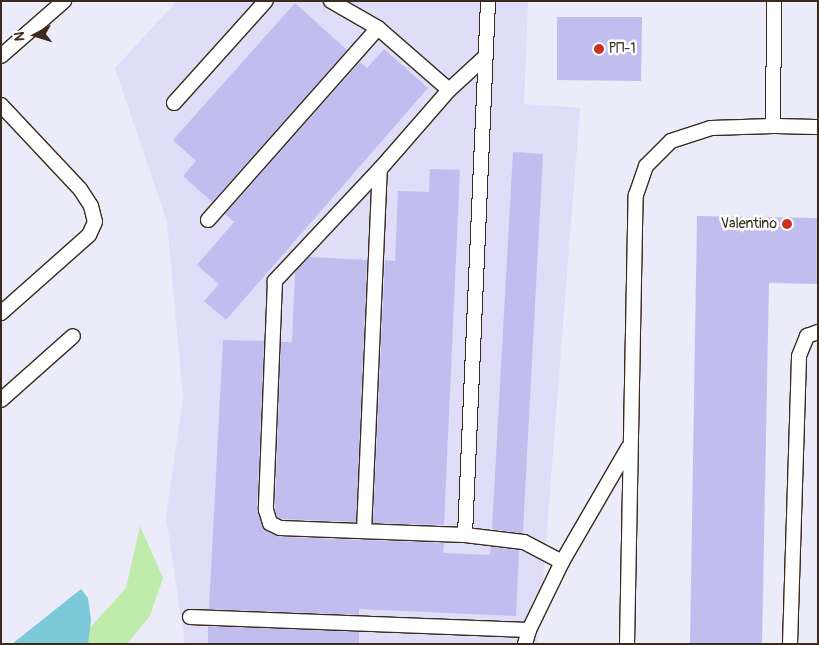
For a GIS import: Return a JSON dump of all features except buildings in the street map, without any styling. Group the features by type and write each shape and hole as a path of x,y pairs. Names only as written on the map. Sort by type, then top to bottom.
{"lane":[{"path":"1,56 64,1"},
{"path":"174,103 266,1"},
{"path":"331,1 378,28 449,90"},
{"path":"466,535 488,1"},
{"path":"773,126 774,1"},
{"path":"208,220 378,28"},
{"path":"486,56 449,90 380,169 275,281 266,510 270,523 280,528 466,535 524,542 562,562"},
{"path":"1,104 80,189 91,206 95,222 89,235 1,313"},
{"path":"627,644 629,447 636,195 646,166 671,140 711,128 818,127"},
{"path":"364,530 380,169"},
{"path":"790,644 799,356 807,336 818,332"},
{"path":"1,400 73,336"},
{"path":"524,644 562,562 629,447"},
{"path":"190,617 529,630"}],"shaded area":[{"path":"177,1 528,1 524,104 580,108 538,644 185,644 166,516 183,398 167,222 115,68"}],"green space":[{"path":"140,526 163,578 150,616 127,644 87,644 88,630 126,588"}],"water":[{"path":"81,589 88,598 91,620 88,644 12,644"}],"place":[{"name":"РП-1","path":"599,49"},
{"name":"Valentino","path":"787,224"}]}
